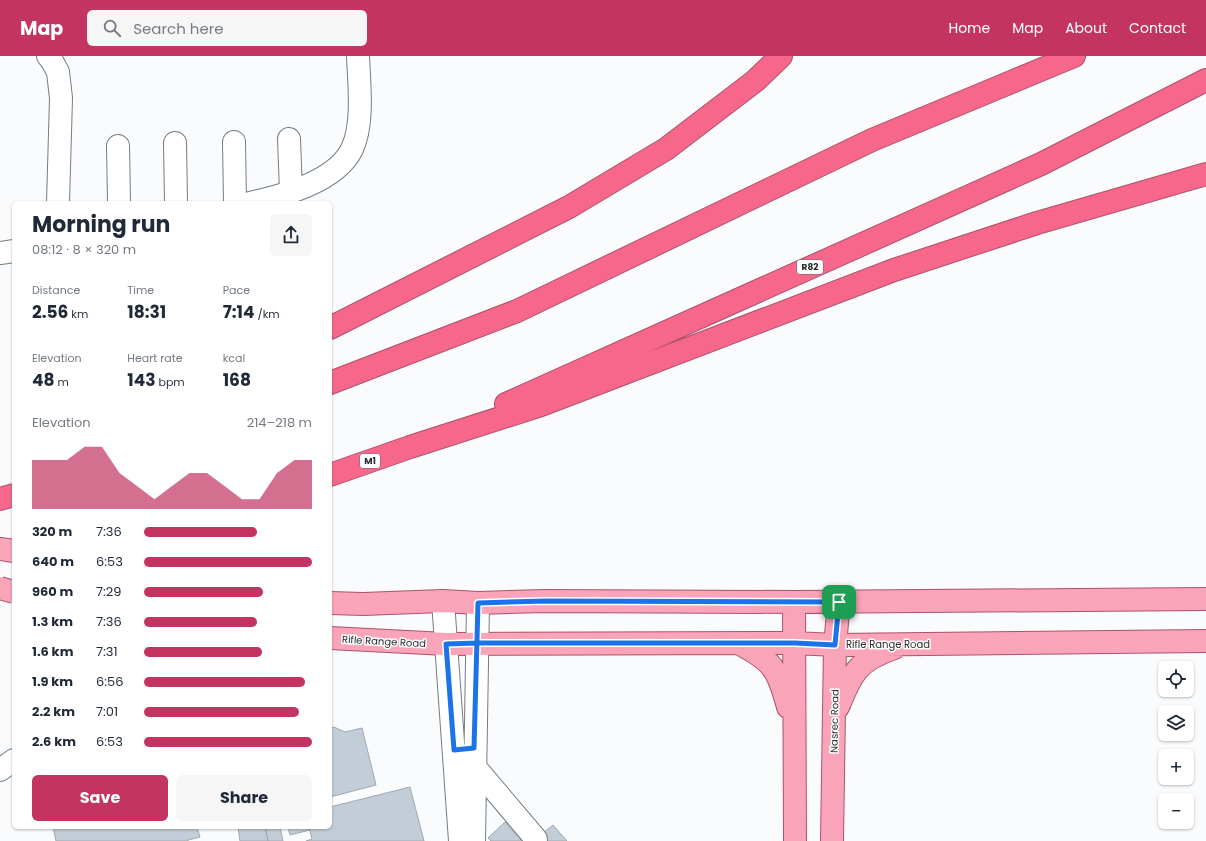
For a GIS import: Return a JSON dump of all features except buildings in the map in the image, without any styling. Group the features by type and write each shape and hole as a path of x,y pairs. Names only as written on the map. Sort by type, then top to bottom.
{"highway":[{"path":"332,327 569,207 660,152 754,81 781,56"},
{"path":"332,382 517,311 872,140 1074,56"},
{"name":"R82","path":"410,446 1041,164 1206,80"},
{"path":"410,446 541,405 894,270 1037,223 1206,174"},
{"name":"M1","path":"332,474 410,446"},
{"path":"0,594 12,590"}],"main road":[{"path":"0,549 12,551"},
{"path":"0,588 12,591"},
{"path":"332,603 363,604 443,601 478,603 546,601 839,602 1206,599"},
{"path":"794,602 795,841"},
{"name":"Nasrec Road","path":"832,841 835,645 839,602"},
{"name":"Rifle Range Road","path":"332,638 446,644 795,643 835,645 1206,642"},
{"path":"740,644 761,656 774,668 783,688 795,735"},
{"path":"834,717 848,685 859,667 868,659 877,654 905,644"}],"lane":[{"path":"48,56 58,72 62,98 58,201"},
{"path":"257,201 291,192 322,178 340,164 352,150 359,115 358,56"},
{"path":"289,139 291,192"},
{"path":"234,142 235,201"},
{"path":"175,143 176,201"},
{"path":"118,146 119,201"},
{"path":"0,253 12,251"},
{"path":"443,601 446,644 468,755 536,840"},
{"path":"471,840 468,755 477,643 478,603"},
{"path":"0,770 12,761"}],"route":[{"path":"839,602 546,601 478,603 477,643 474,748 454,750 446,644 477,643 795,643 835,645 839,602"}]}
